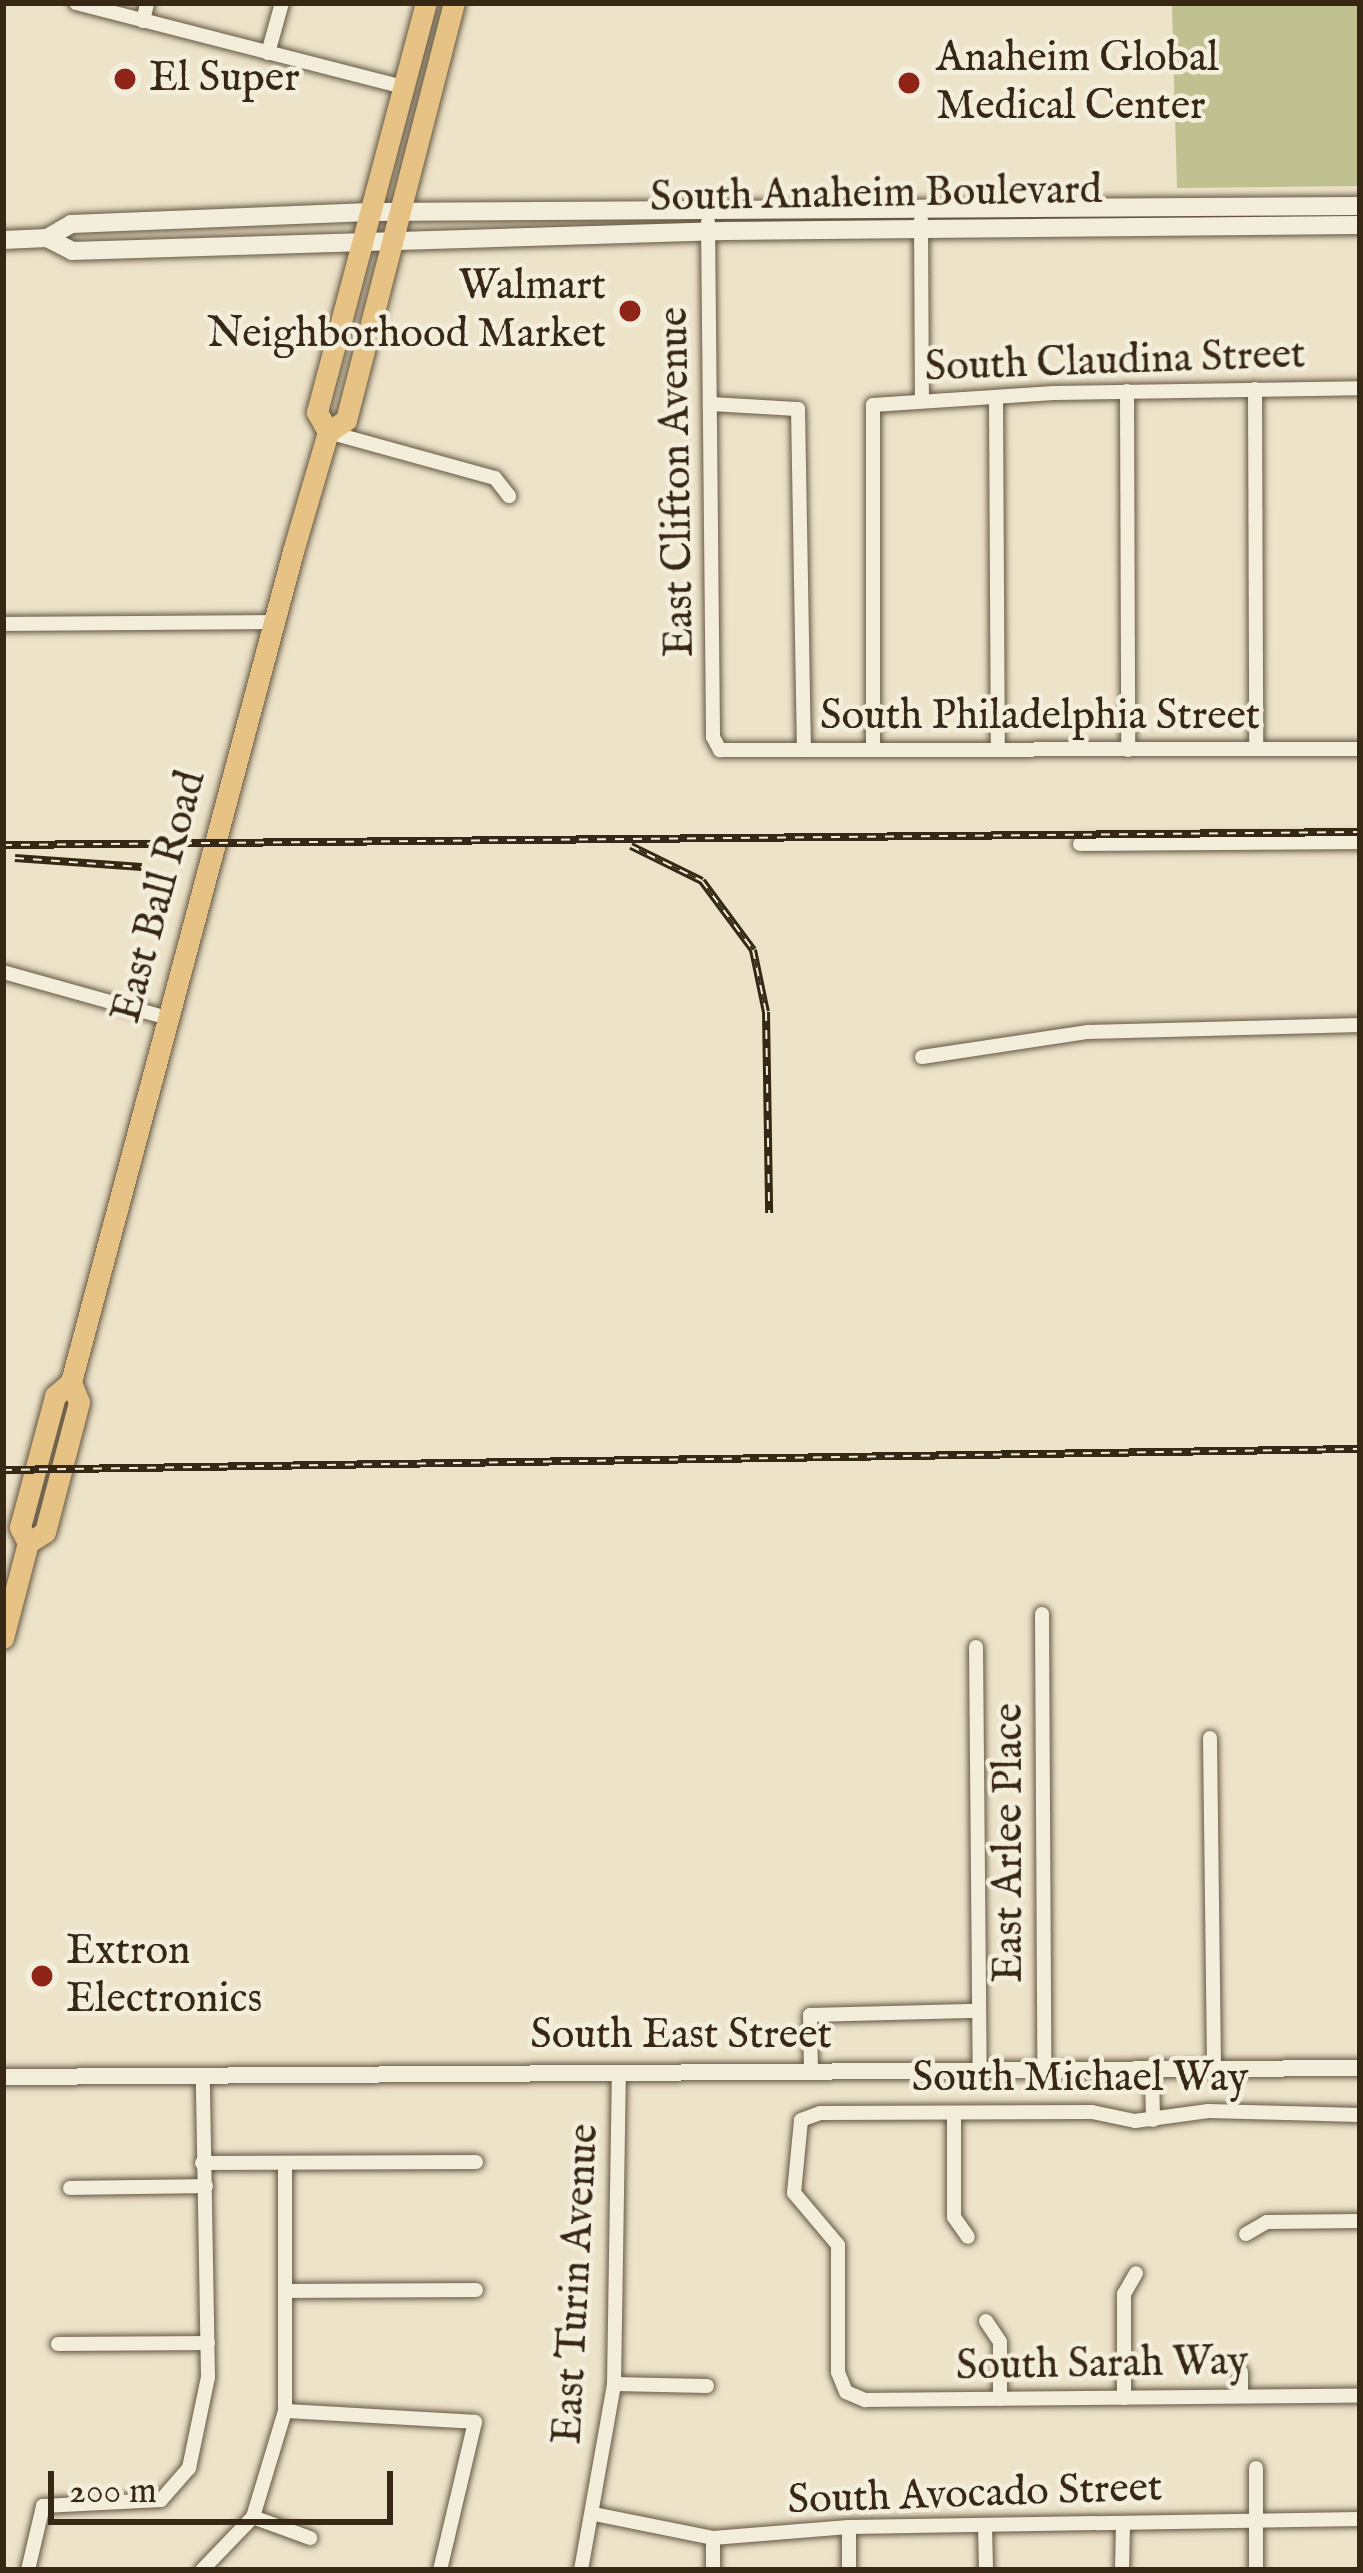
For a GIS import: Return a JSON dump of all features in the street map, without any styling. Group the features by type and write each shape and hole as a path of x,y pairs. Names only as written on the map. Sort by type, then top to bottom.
{"main road":[{"name":"East Ball Road","path":"328,432 317,412 426,3"},
{"name":"East Ball Road","path":"3,1638 28,1544 45,1532 79,1402 71,1382 168,1018 328,432 346,420 454,3"},
{"name":"South Anaheim Boulevard","path":"47,238 72,250 394,239 880,209 1360,206"},
{"path":"831,230 842,220 872,219 880,209"},
{"name":"South Anaheim Boulevard","path":"47,238 71,224 370,212 708,221 831,230 1360,225"},
{"path":"3,240 47,238"}],"street":[{"path":"76,3 404,87"},
{"path":"142,21 147,3"},
{"path":"268,53 282,3"},
{"path":"920,209 922,401"},
{"name":"East Clifton Avenue","path":"708,221 720,750"},
{"name":"South Claudina Street","path":"873,746 873,405 1127,391 1360,388"},
{"path":"1255,389 1256,749"},
{"path":"1127,391 1128,750"},
{"path":"996,399 998,747"},
{"path":"710,404 799,409 804,750"},
{"path":"328,432 495,478 509,496"},
{"path":"3,624 274,622"},
{"name":"South Philadelphia Street","path":"720,750 873,746 1360,749"},
{"path":"1080,844 1360,842"},
{"path":"3,971 168,1018"},
{"path":"922,1057 1088,1032 1360,1024"},
{"name":"East Arlee Place","path":"1042,1614 1044,2071"},
{"path":"976,1647 980,2071"},
{"path":"1210,1738 1214,2070"},
{"path":"811,2072 810,2015 979,2012"},
{"name":"South East Street","path":"3,2077 1360,2068"},
{"path":"1152,2070 1153,2120"},
{"name":"East Turin Avenue","path":"581,2570 614,2384 619,2072"},
{"path":"28,2570 43,2506 142,2503 177,2488 203,2412 208,2343 203,2077"},
{"name":"South Michael Way","path":"842,2397 838,2372 840,2229 796,2204 794,2142 801,2120 954,2113 1092,2112 1153,2120 1208,2111 1360,2115"},
{"path":"954,2113 954,2217 968,2237"},
{"path":"202,2163 476,2162"},
{"path":"202,2570 253,2517 286,2411 285,2163"},
{"path":"70,2188 206,2186"},
{"path":"1246,2234 1267,2222 1360,2221"},
{"path":"1124,2398 1124,2294 1136,2272"},
{"path":"286,2291 476,2290"},
{"path":"986,2321 1000,2342 1000,2399"},
{"path":"58,2344 208,2343"},
{"path":"1241,2372 1241,2396"},
{"path":"614,2384 707,2386"},
{"name":"South Sarah Way","path":"842,2397 1360,2396"},
{"path":"286,2411 476,2422 440,2570"},
{"path":"1256,2468 1256,2570"},
{"name":"South Avocado Street","path":"594,2514 713,2538 849,2527 1360,2519"},
{"path":"253,2517 310,2538"},
{"path":"1122,2570 1123,2523"},
{"path":"985,2525 986,2570"},
{"path":"849,2527 849,2570"},
{"path":"712,2570 713,2538"}],"green space":[{"path":"1360,4 1360,186 1177,188 1172,6"}],"railway":[{"path":"3,845 1360,832"},
{"path":"631,846 702,881 753,950 766,1012 769,1213"},
{"path":"15,858 142,867"},
{"path":"3,1470 1360,1449"}],"place":[{"name":"El Super","path":"125,79"},
{"name":"Anaheim Global Medical Center","path":"909,83"},
{"name":"Walmart Neighborhood Market","path":"630,311"},
{"name":"Extron Electronics","path":"42,1976"}]}
